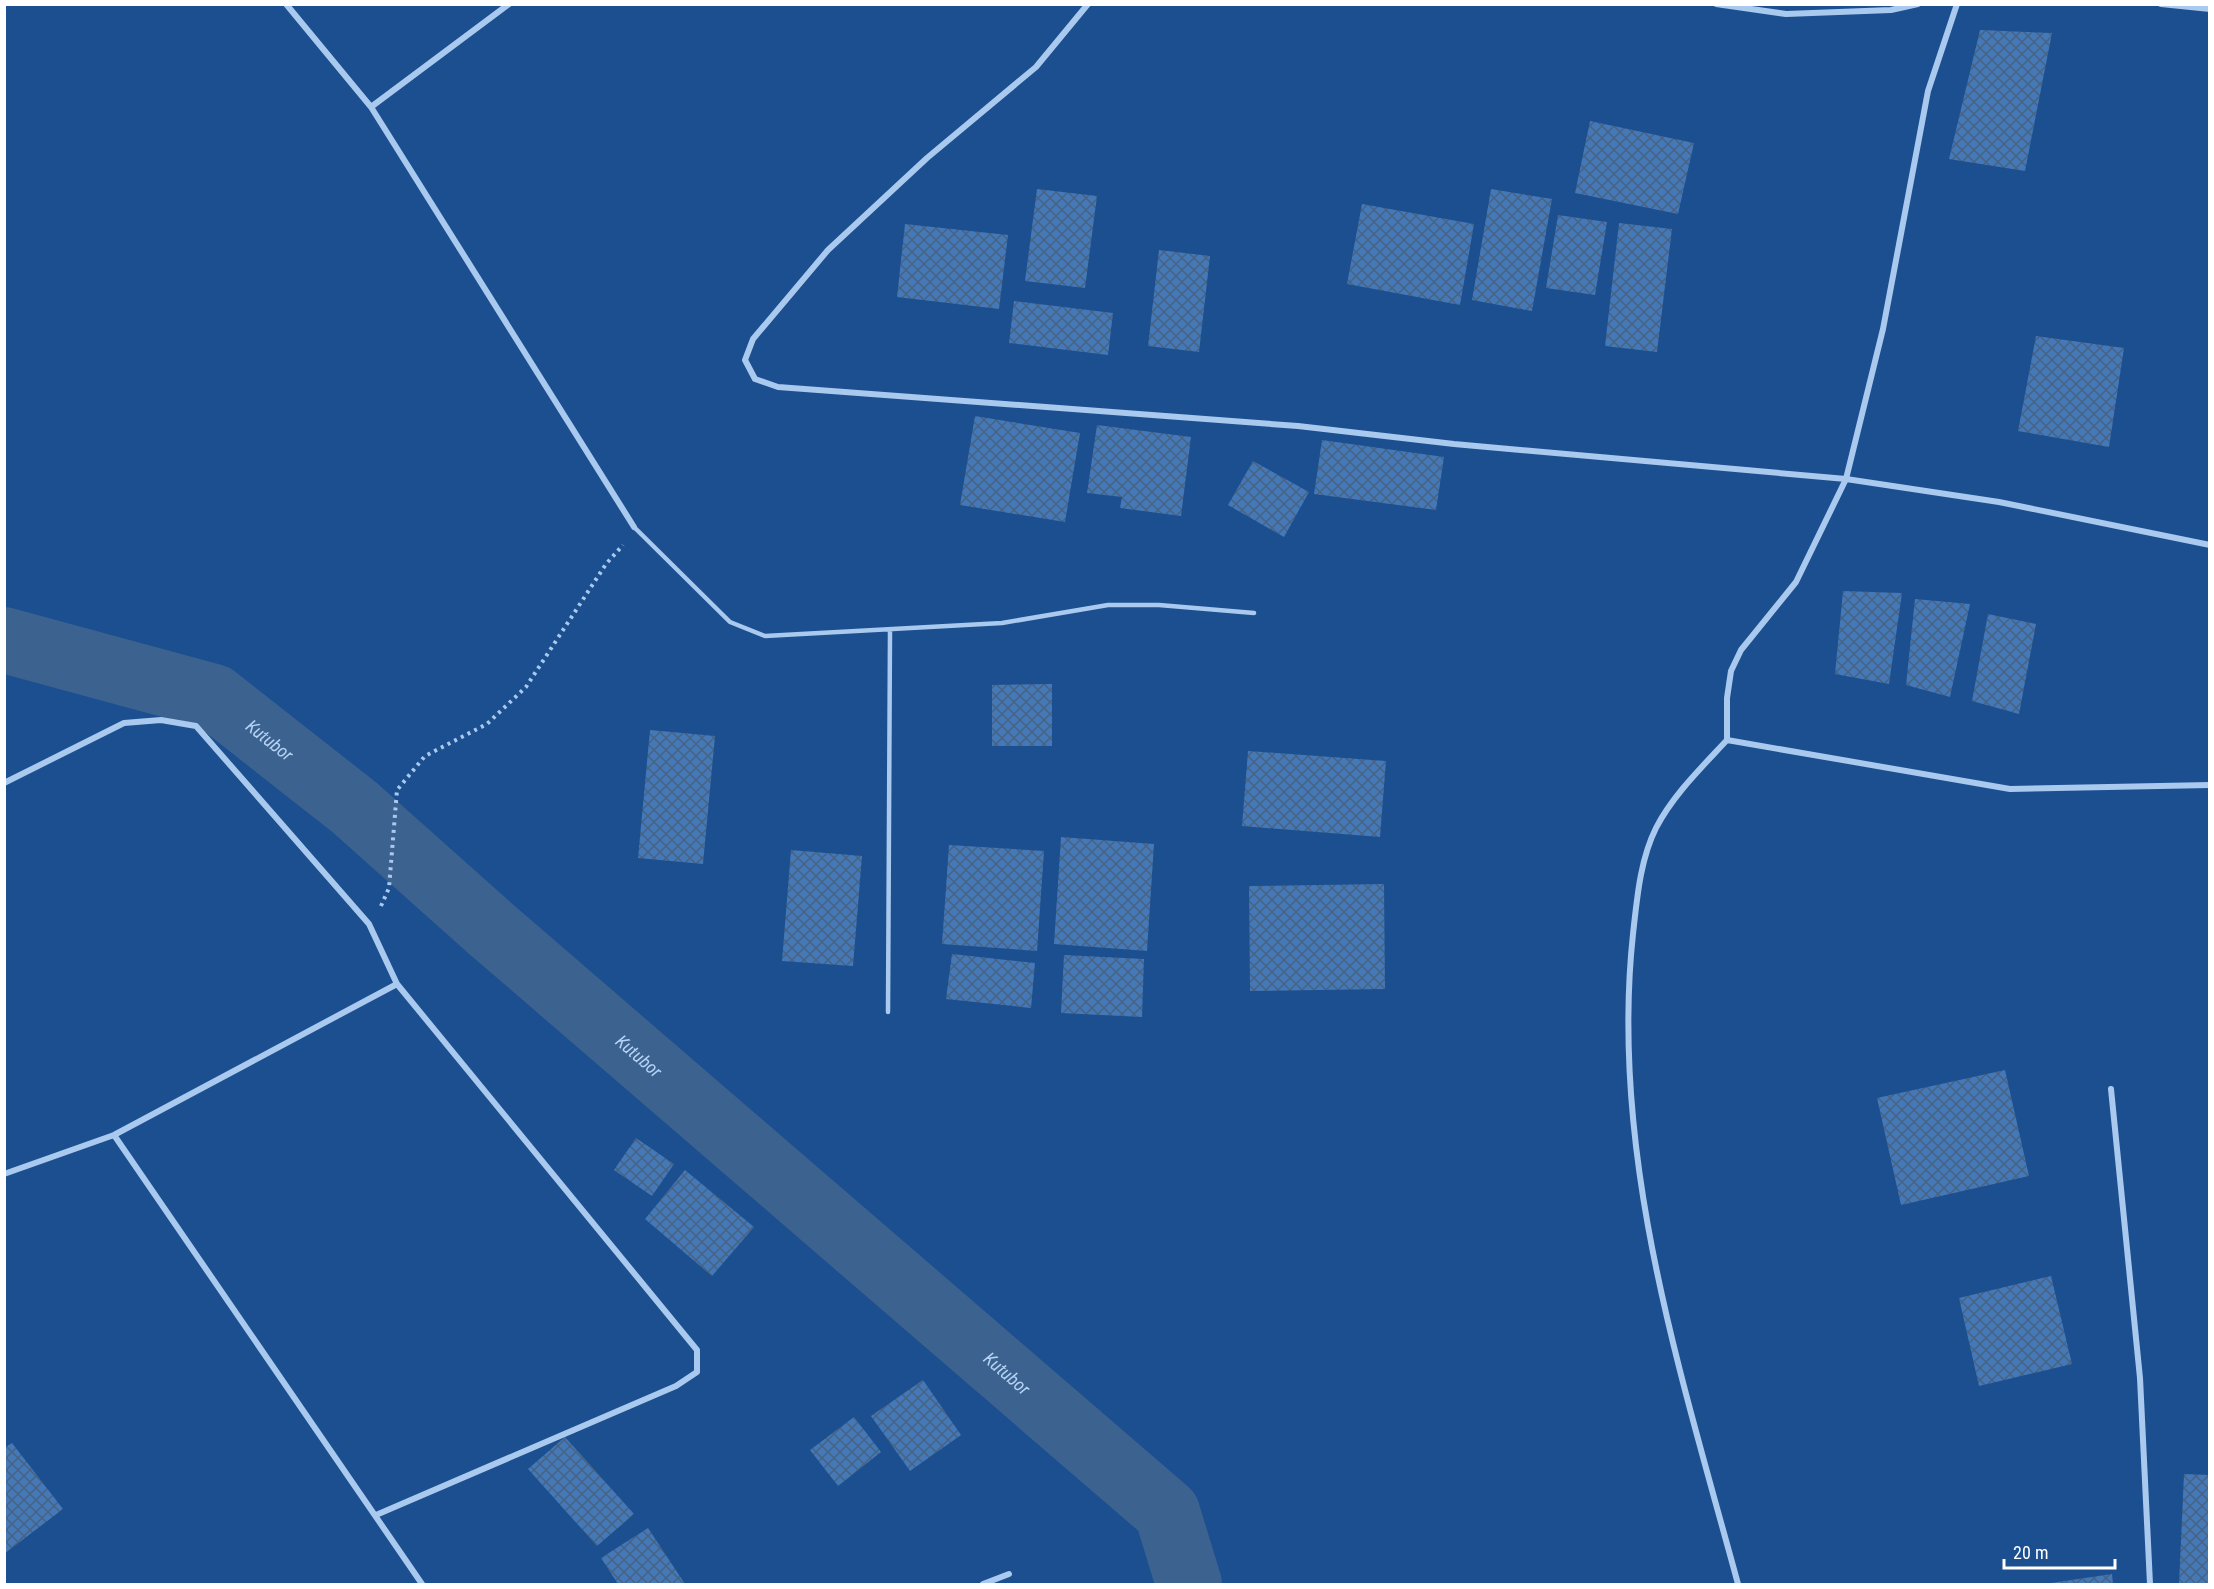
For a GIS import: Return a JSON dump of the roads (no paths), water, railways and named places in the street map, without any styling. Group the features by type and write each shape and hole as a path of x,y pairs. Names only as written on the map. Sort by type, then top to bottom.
{"street":[{"path":"286,4 371,107 634,526"},
{"path":"371,107 509,4"},
{"path":"1088,4 1036,67 927,158 828,250 753,339 745,360 756,379 778,387 1287,425 1454,444 1846,479 1999,502 2210,545"},
{"path":"1716,4 1786,14 1892,10 1918,4"},
{"path":"1738,1584 1662,1293 1639,1166 1629,1086 1628,982 1639,883 1656,828 1689,780 1727,740 1727,698 1731,671 1742,650 1796,582 1846,479 1883,329 1928,91 1957,4"},
{"path":"2161,4 2210,9"},
{"path":"4,783 124,723 161,720 196,726 369,924 397,984 697,1350 697,1372 676,1386 376,1515"},
{"path":"1727,740 2010,789 2210,785"},
{"path":"4,1174 114,1135 397,984"},
{"path":"2111,1089 2140,1378 2150,1584"},
{"path":"114,1135 422,1584"},
{"path":"983,1584 1009,1574"}],"lane":[{"path":"634,526 730,622 765,636 1002,623 1108,605 1159,604 1254,613"},
{"path":"888,1012 890,630"}],"waterway":[{"name":"Kutubor","path":"4,640 214,697 354,807 492,930 1167,1512 1189,1584"}]}
